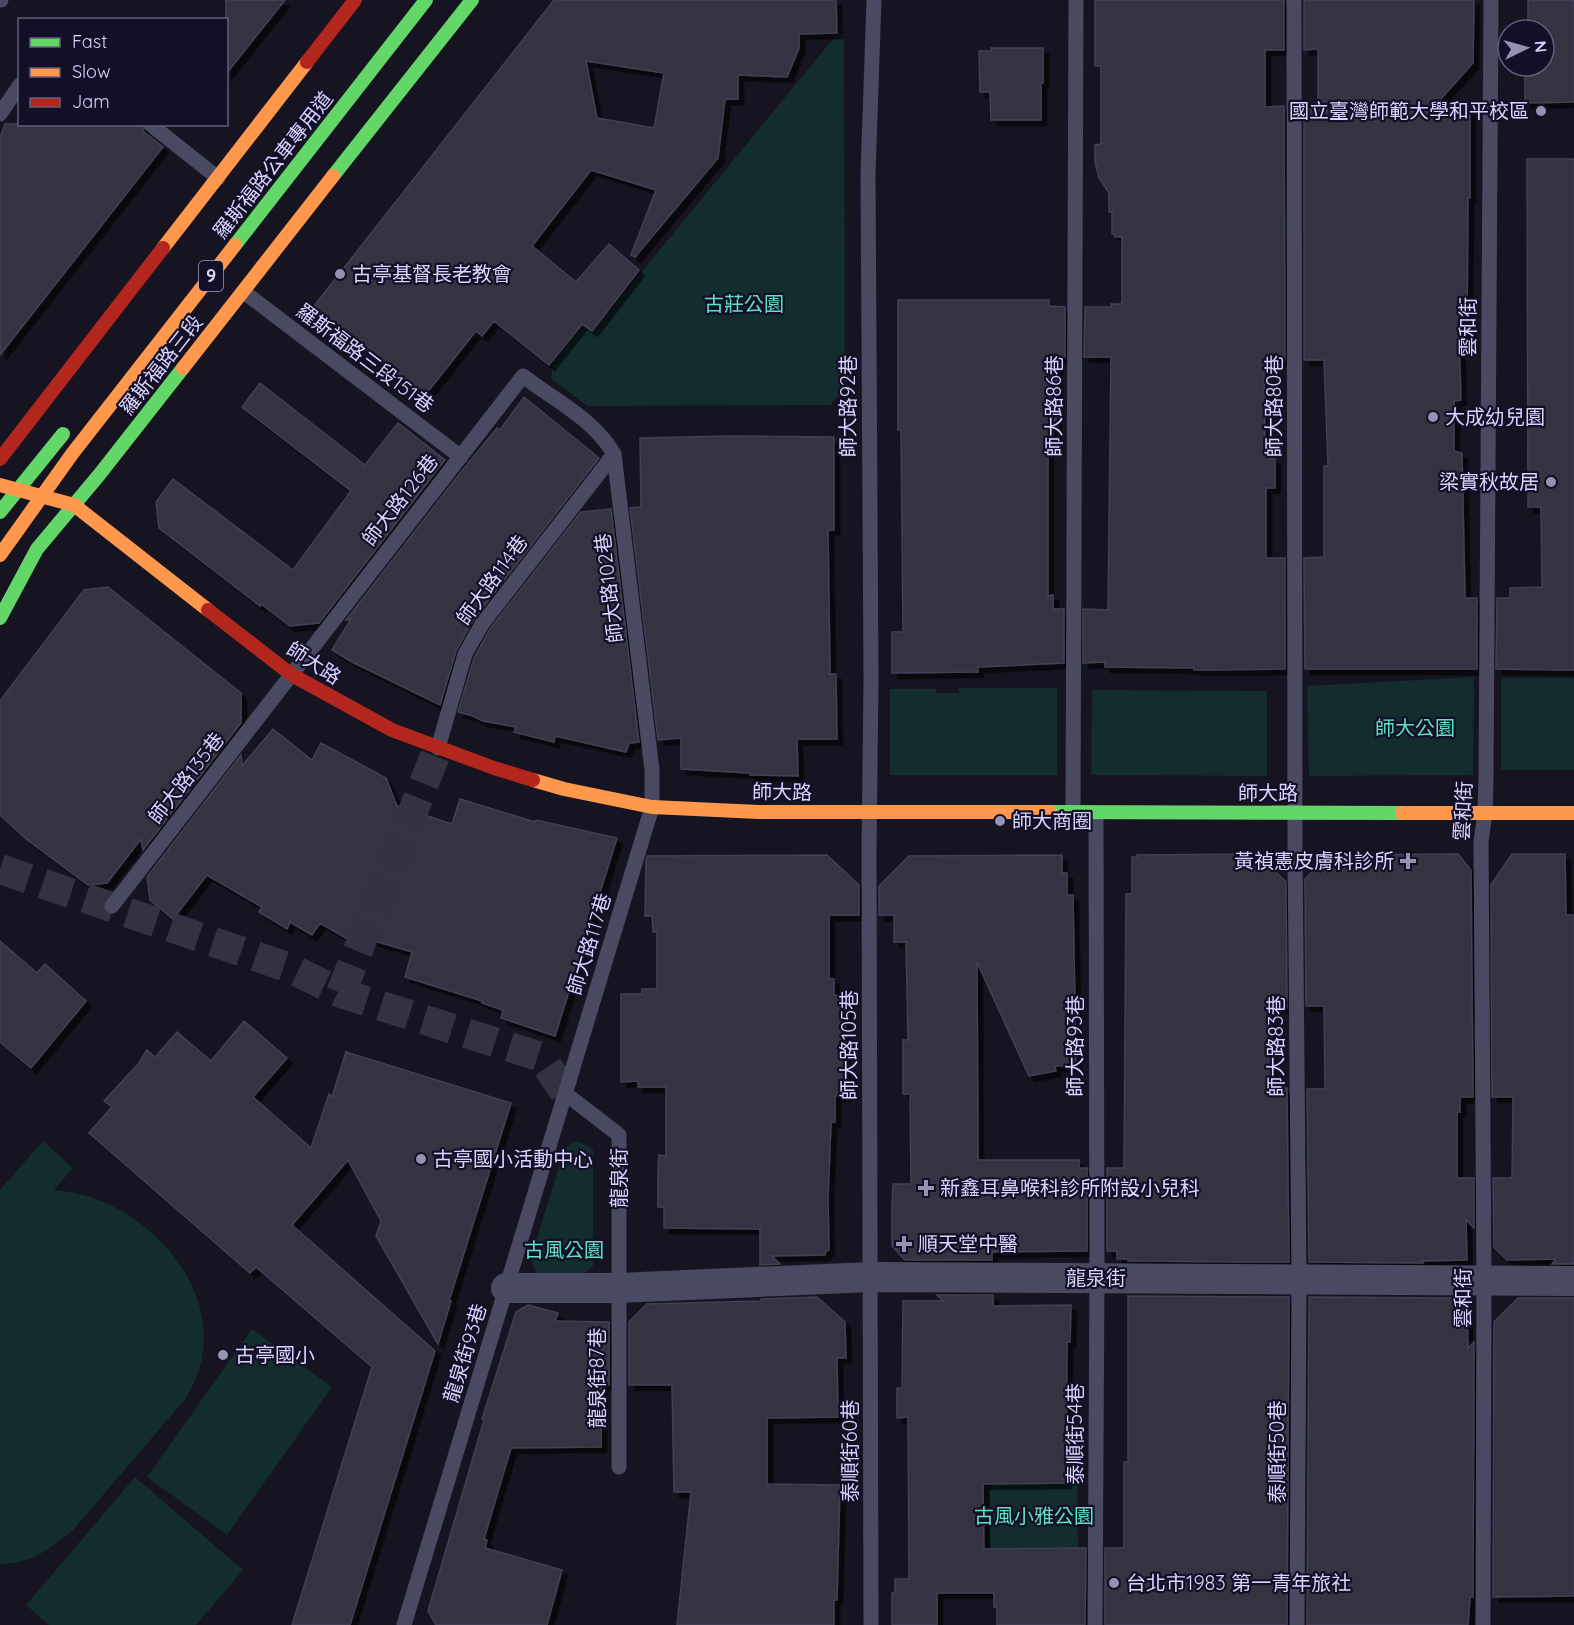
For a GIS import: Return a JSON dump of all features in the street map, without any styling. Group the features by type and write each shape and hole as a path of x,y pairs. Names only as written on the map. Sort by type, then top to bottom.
{"main road":[{"path":"0,459 355,0"},
{"name":"羅斯福路公車專用道","path":"0,555 72,454 426,0"},
{"name":"羅斯福路三段","path":"0,618 37,549 244,292 472,0"},
{"path":"0,512 72,423"},
{"name":"師大路","path":"0,486 74,505 292,675 392,730 494,768 564,789 651,807 759,812 1574,813"},
{"path":"6,525 31,513 74,505"}],"street":[{"name":"龍泉街","path":"507,1288 618,1288 870,1277 1574,1281"}],"lane":[{"name":"師大路92巷","path":"870,812 868,174 873,0"},
{"name":"師大路86巷","path":"1073,813 1076,0"},
{"name":"師大路80巷","path":"1294,0 1296,812"},
{"name":"雲和街","path":"1484,1625 1481,842 1485,813 1491,0"},
{"path":"0,114 18,88"},
{"path":"153,126 218,178"},
{"name":"羅斯福路三段151巷","path":"244,292 460,457"},
{"name":"師大路126巷","path":"292,675 523,376 547,394"},
{"name":"師大路102巷","path":"547,394 592,426 606,440 614,454 652,770 651,807"},
{"name":"師大路114巷","path":"438,748 465,654 482,624 614,454"},
{"name":"師大路135巷","path":"112,906 292,675"},
{"name":"師大路117巷","path":"566,1094 651,807"},
{"name":"師大路105巷","path":"870,812 870,1277"},
{"name":"師大路83巷","path":"1296,812 1299,1280"},
{"name":"師大路93巷","path":"1096,813 1097,1278"},
{"name":"龍泉街93巷","path":"404,1625 566,1094"},
{"name":"龍泉街","path":"566,1094 619,1135 618,1288"},
{"name":"泰順街60巷","path":"870,1277 871,1625"},
{"name":"泰順街54巷","path":"1095,1625 1097,1278"},
{"name":"泰順街50巷","path":"1297,1625 1299,1280"},
{"name":"龍泉街87巷","path":"618,1288 619,1467"}],"green space":[{"name":"古莊公園","path":"838,33 844,34 845,390 830,405 587,406 552,379 552,364 582,324 592,332"},
{"name":"師大公園","path":"1474,677 1473,775 1309,776 1307,686"},
{"name":"師大公園","path":"1501,678 1574,678 1574,770 1501,770"},
{"path":"959,688 1057,688 1057,775 890,775 890,689 936,689 936,693 959,693"},
{"path":"1092,690 1267,691 1267,776 1091,775"},
{"path":"43,1141 73,1168 54,1190 90,1197 123,1212 153,1234 178,1261 195,1293 203,1327 201,1363 186,1398 73,1530 47,1550 32,1558 0,1565 0,1190"},
{"name":"古風公園","path":"575,1141 593,1150 593,1266 577,1280 539,1276 534,1269 531,1257 565,1148"},
{"path":"252,1329 332,1387 227,1535 147,1477"},
{"path":"135,1477 243,1570 196,1625 49,1625 26,1605"},
{"name":"古風小雅公園","path":"990,1484 1077,1484 1078,1548 990,1548"}],"building":[{"path":"226,0 285,0 228,71 228,18 226,18"},
{"path":"554,0 836,0 837,33 799,34 799,48 787,77 738,75 738,99 725,99 718,158 635,257 631,255 656,190 591,170 532,246 576,282 609,244 639,270 592,331 582,324 549,365 494,321 482,336 476,331 422,399 394,376 392,371 311,310","holes":["586,61 664,73 654,128 597,118"]},
{"path":"1095,0 1284,0 1284,50 1265,50 1265,107 1284,106 1285,360 1264,360 1265,451 1269,451 1269,459 1275,459 1275,488 1266,488 1266,558 1285,558 1285,669 1194,670 1194,668 1105,667 1105,662 1083,663 1083,609 1108,610 1111,357 1084,357 1085,307 1111,307 1111,304 1122,304 1122,237 1115,237 1112,234 1109,193 1099,178 1095,162 1095,145 1101,144 1101,66 1095,66"},
{"path":"1304,0 1474,0 1473,63 1430,111 1470,110 1467,322 1463,322 1463,337 1459,337 1461,400 1454,401 1454,451 1462,453 1465,598 1477,598 1477,669 1305,669 1304,558 1324,557 1324,466 1328,466 1324,360 1304,360 1304,104 1318,103 1318,49 1304,50"},
{"path":"1528,0 1574,0 1574,102 1525,103 1525,78 1556,78 1556,18 1528,18"},
{"path":"991,48 1043,48 1041,120 991,120 990,92 980,92 979,51 991,51"},
{"path":"5,124 18,124 18,126 142,126 144,132 163,147 0,355 0,138"},
{"path":"1527,159 1574,159 1574,670 1496,669 1497,598 1510,598 1510,588 1542,587 1541,507 1528,507"},
{"path":"898,300 1049,300 1049,306 1065,307 1065,357 1057,357 1056,428 1053,429 1053,449 1048,449 1048,596 1053,595 1053,609 1064,609 1064,663 978,667 978,672 892,673 892,632 903,632 901,430 898,430"},
{"path":"260,383 365,465 398,423 445,460 319,623 290,626 261,604 260,606 159,528 156,502 173,479 293,570 351,491 242,407"},
{"path":"524,397 599,458 474,619 456,651 440,705 332,650 351,619 346,620 461,472 497,428 500,430"},
{"path":"834,437 834,530 828,530 830,674 836,674 837,739 797,739 798,776 750,775 750,773 681,769 681,738 658,740 630,508 641,507 640,438"},
{"path":"611,509 639,742 629,743 626,752 555,736 554,742 514,732 516,727 483,721 458,712 474,658 490,629 581,512"},
{"path":"108,587 241,693 241,723 143,850 141,839 107,883 88,885 26,839 0,815 0,701 84,590"},
{"path":"273,729 312,760 321,743 386,778 397,806 452,824 460,799 535,822 536,820 617,838 555,1036 501,1018 503,1010 482,1003 482,1001 405,977 412,952 354,935 351,941 320,923 312,935 290,922 287,929 259,912 262,907 207,875 173,919 150,900 147,877 241,755 242,766"},
{"path":"1258,854 1286,882 1287,1007 1271,1007 1270,1088 1287,1088 1289,1262 1128,1261 1128,1259 1117,1259 1117,1251 1107,1251 1107,1168 1124,1168 1126,894 1132,892 1132,857 1137,857 1137,855"},
{"path":"1458,854 1471,870 1473,1097 1460,1097 1460,1112 1457,1112 1457,1178 1474,1178 1474,1228 1466,1220 1467,1260 1421,1261 1423,1263 1309,1262 1307,1089 1325,1089 1324,1006 1306,1006 1305,879 1329,855"},
{"path":"1512,854 1565,854 1566,915 1574,915 1574,1264 1552,1264 1556,1259 1507,1260 1494,1247 1493,1178 1512,1178 1513,1097 1492,1097 1491,885"},
{"path":"827,855 859,885 859,915 829,915 829,979 834,979 834,995 846,995 845,1096 835,1096 835,1122 831,1122 828,1198 829,1250 825,1255 772,1256 780,1264 760,1265 760,1229 664,1228 664,1207 658,1207 658,1171 659,1155 666,1156 666,1087 638,1087 638,1081 621,1082 621,994 642,994 642,989 657,989 657,932 653,932 652,916 645,916 647,856"},
{"path":"1062,855 1062,873 1067,873 1067,895 1073,895 1076,1066 1055,1066 1056,1071 1029,1076 977,962 978,1160 1079,1160 1079,1168 1087,1168 1087,1251 992,1252 992,1260 905,1260 892,1246 892,1205 893,1184 911,1184 910,1094 903,1094 903,1040 908,1040 906,942 894,942 894,915 879,915 879,886 909,856"},
{"path":"0,941 37,973 45,964 86,1001 31,1068 0,1042"},
{"path":"244,1021 287,1058 253,1097 311,1148 329,1094 332,1097 346,1052 511,1103 449,1301 451,1301 438,1344 376,1236 381,1221 348,1160 292,1225 435,1351 350,1625 292,1625 372,1367 256,1267 250,1273 89,1133 112,1107 104,1101 139,1063 147,1050 155,1057 177,1032 211,1061"},
{"path":"937,1295 993,1295 993,1306 1071,1305 1070,1342 1067,1342 1066,1483 983,1484 984,1549 1086,1548 1085,1625 997,1625 994,1593 937,1593 937,1625 892,1625 892,1593 895,1593 895,1579 909,1579 908,1417 897,1418 897,1388 902,1388 903,1301 943,1301"},
{"path":"1128,1296 1289,1297 1287,1625 1105,1625 1105,1548 1124,1548 1124,1462 1128,1462"},
{"path":"817,1297 845,1322 846,1358 837,1358 838,1417 767,1418 767,1484 840,1485 837,1600 834,1600 834,1625 677,1625 691,1492 674,1492 672,1385 629,1385 629,1322 647,1304"},
{"path":"1309,1297 1455,1298 1467,1311 1468,1348 1474,1342 1473,1597 1470,1597 1468,1625 1307,1625"},
{"path":"1518,1298 1574,1298 1574,1596 1493,1597 1494,1322"},
{"path":"528,1305 558,1313 555,1321 609,1322 609,1385 602,1385 601,1447 511,1448 484,1539 487,1540 485,1548 562,1570 547,1625 436,1625 428,1611 484,1420 482,1419 516,1312"}],"tunnel":[{"path":"341,993 438,748"},
{"path":"0,869 287,967 341,993 541,1057 566,1094"}],"traffic: fast":[{"path":"235,245 426,0"},
{"path":"333,176 472,0"},
{"path":"0,618 37,549 183,368"},
{"path":"0,512 63,434"},
{"path":"1050,812 1402,813"}],"traffic: slow":[{"path":"163,248 307,62"},
{"path":"183,368 333,176"},
{"path":"0,555 72,454 235,245"},
{"path":"0,485 74,505 208,610"},
{"path":"533,780 564,789 652,807 759,812 1050,812"},
{"path":"1402,813 1574,813"}],"traffic: jam":[{"path":"307,62 355,0"},
{"path":"0,459 163,248"},
{"path":"208,610 292,675 392,730 533,780"}],"place":[{"name":"國立臺灣師範大學和平校區","path":"1541,111"},
{"name":"古亭基督長老教會","path":"340,274"},
{"name":"大成幼兒園","path":"1433,417"},
{"name":"梁實秋故居","path":"1551,482"},
{"name":"師大商圈","path":"1000,821"},
{"name":"黃禎憲皮膚科診所","path":"1408,861"},
{"name":"古亭國小活動中心","path":"421,1159"},
{"name":"新鑫耳鼻喉科診所附設小兒科","path":"926,1188"},
{"name":"順天堂中醫","path":"904,1244"},
{"name":"古亭國小","path":"223,1355"},
{"name":"台北市1983 第一青年旅社","path":"1114,1583"}]}
